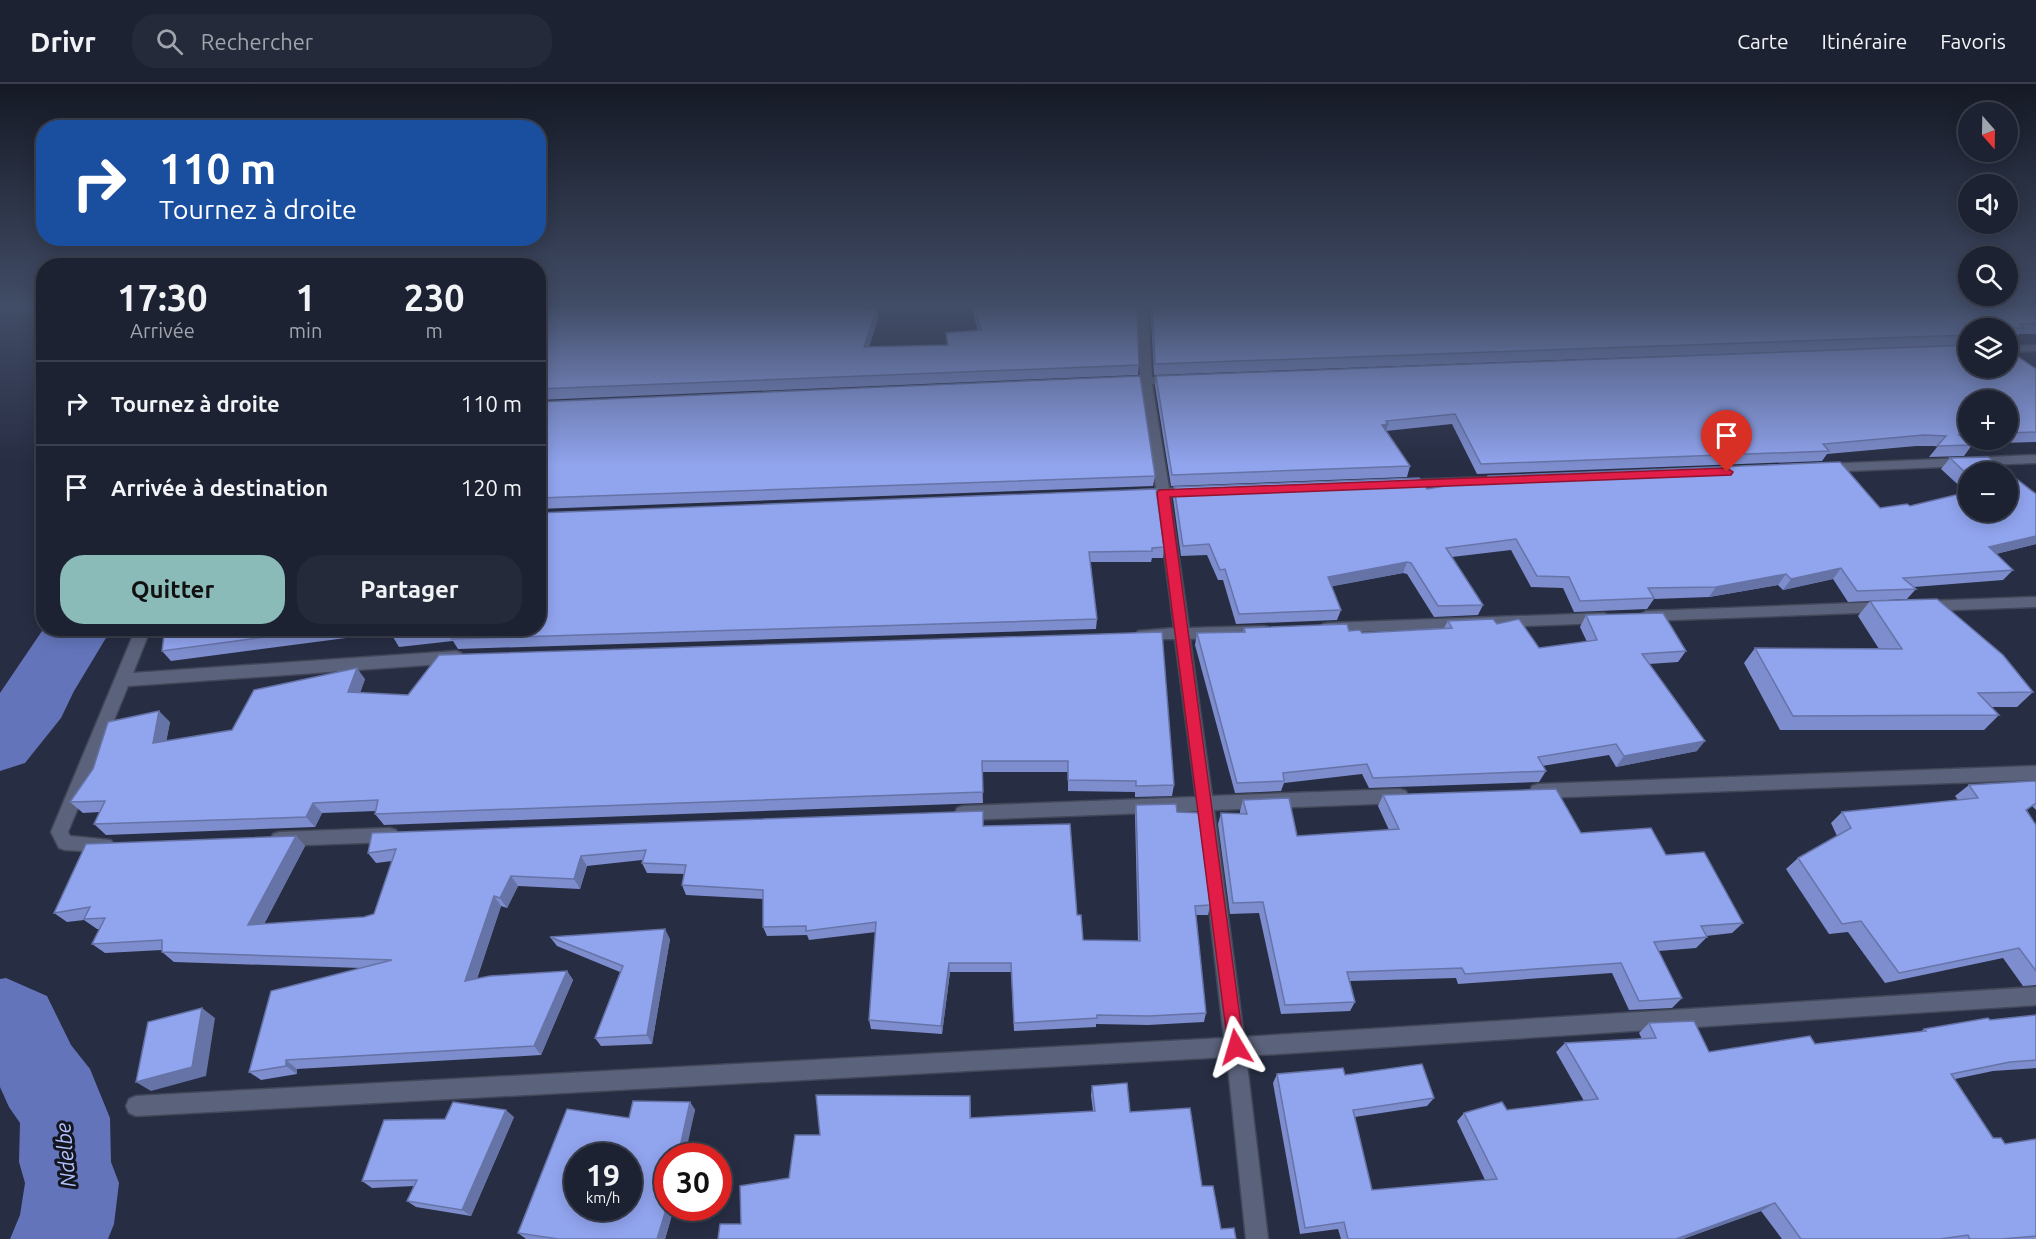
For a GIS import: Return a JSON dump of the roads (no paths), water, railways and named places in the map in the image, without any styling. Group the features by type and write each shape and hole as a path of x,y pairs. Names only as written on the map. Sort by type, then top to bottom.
{"street":[{"path":"1145,359 1146,381 1205,803 1236,1047 1257,1239"},
{"path":"1110,382 1181,379"},
{"path":"1808,469 2036,459"},
{"path":"1390,484 1509,480"},
{"path":"1128,494 1211,491"},
{"path":"1314,629 2036,602"},
{"path":"1123,636 1278,630"},
{"path":"121,844 65,843 59,832 141,636"},
{"path":"122,680 415,659 474,657"},
{"path":"1524,792 2036,773"},
{"path":"943,814 1418,796"},
{"path":"264,839 407,834"},
{"path":"136,1106 1236,1047 2036,996"}],"waterway":[{"name":"Ndelbe","path":"0,742 36,699 43,683 74,636"},
{"name":"Ndelbe","path":"0,1021 6,1020 17,1026 40,1076 58,1101 65,1118 65,1162 72,1183 66,1224 58,1239"}]}
